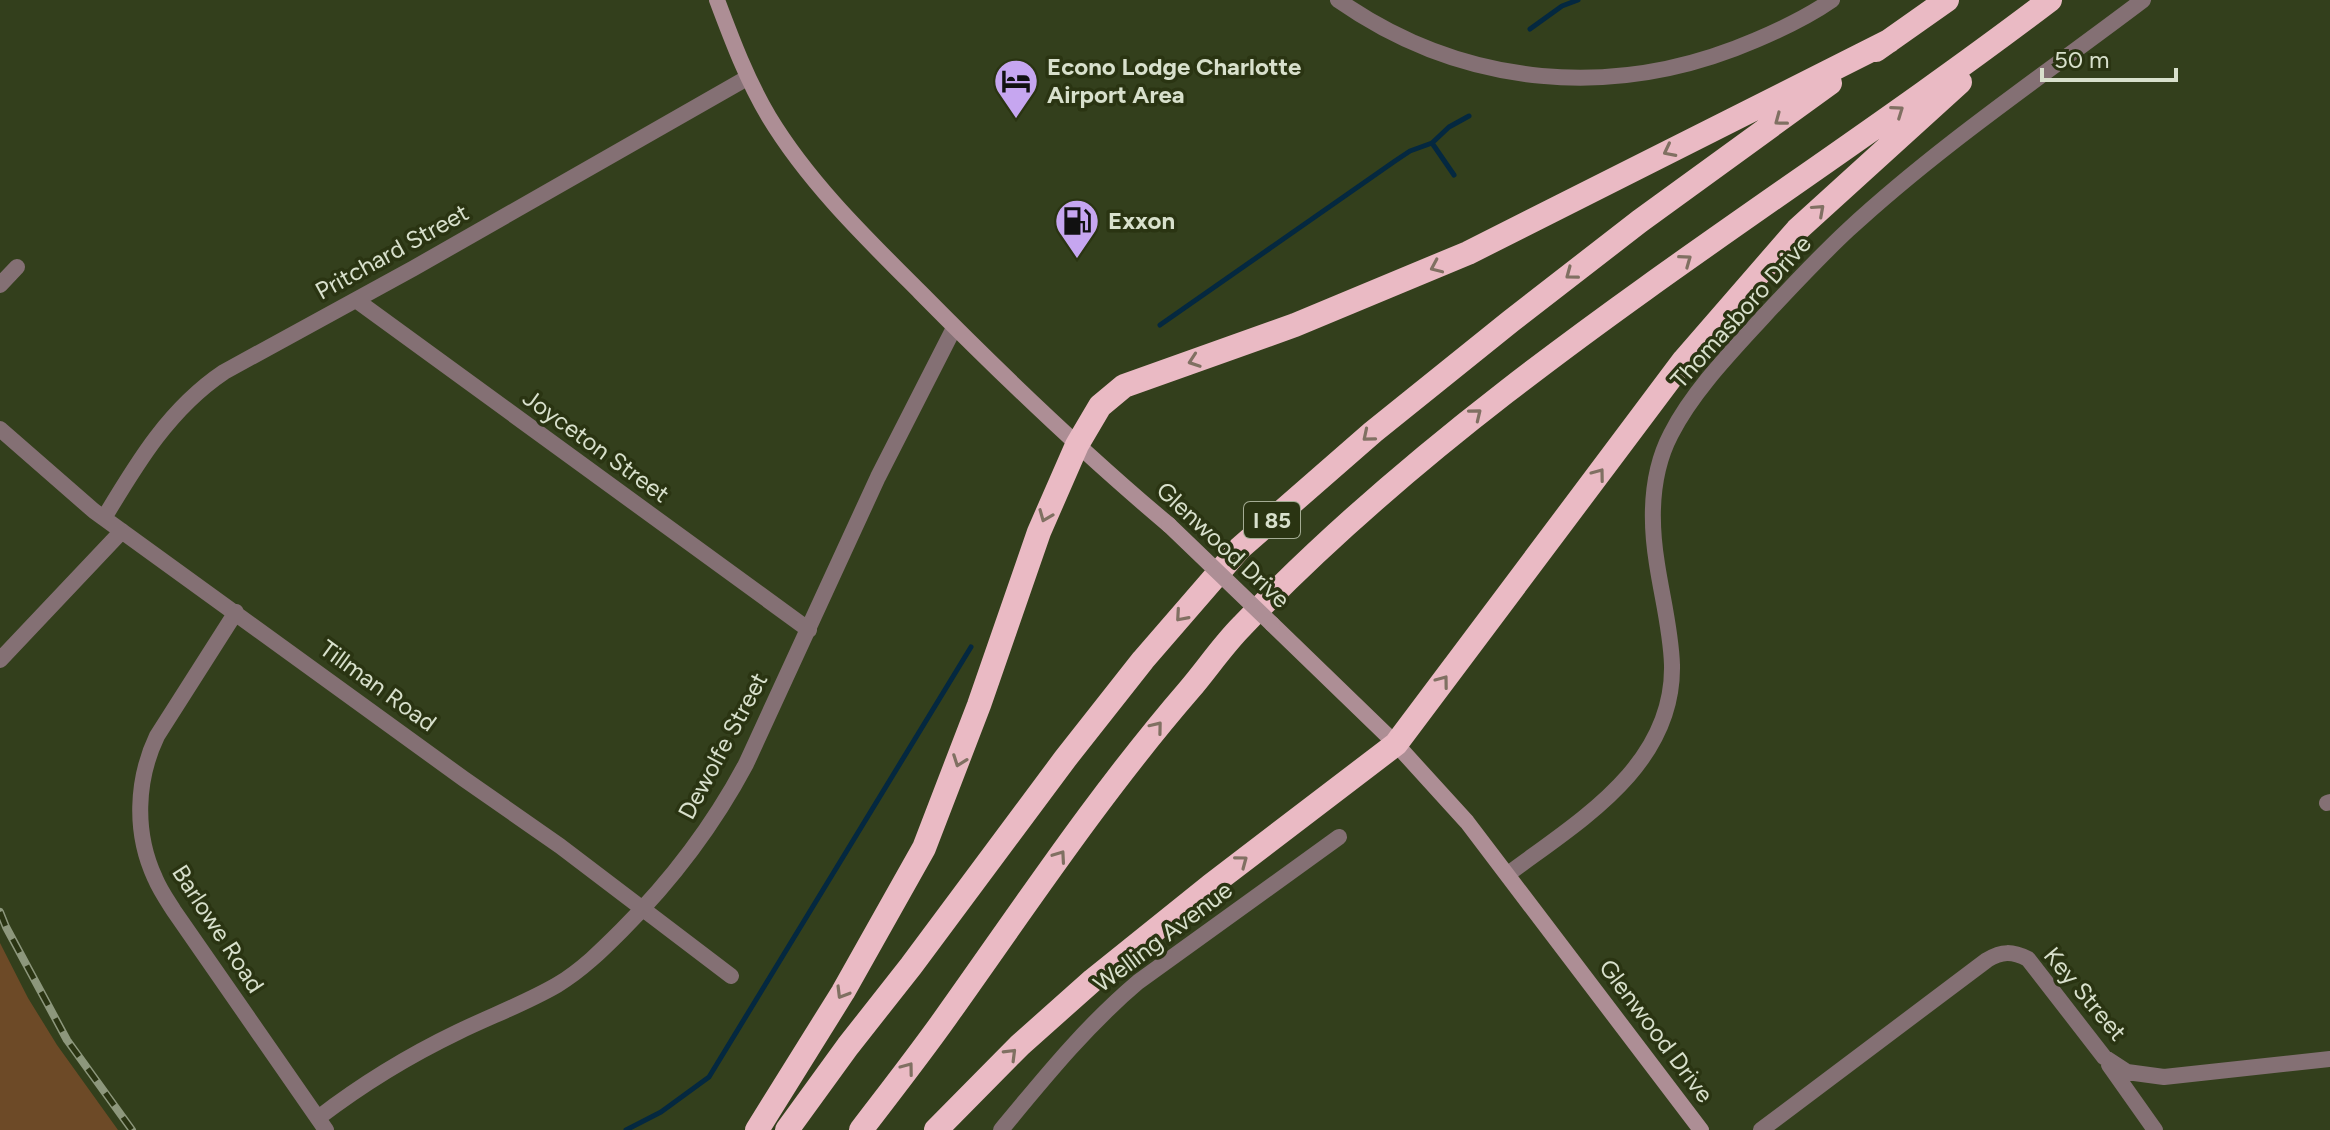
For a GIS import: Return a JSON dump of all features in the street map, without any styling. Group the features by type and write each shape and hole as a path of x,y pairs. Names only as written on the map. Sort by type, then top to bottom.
{"highway":[{"name":"I 85","path":"787,1130 1085,734 1143,660 1240,548 1373,432 1522,311 1640,221 1947,0"},
{"name":"I 85","path":"861,1130 943,1022 1093,808 1239,628 1344,524 1528,374 2042,6"},
{"path":"936,1130 1020,1045 1093,980 1396,744 1684,360 1797,230 2042,6"},
{"path":"757,1130 843,992 924,848 979,705 1034,543 1077,445 1100,406 1124,386 1295,325 1429,271 1889,41"}],"street":[{"name":"Glenwood Drive","path":"717,0 747,78 786,143 850,222 954,328 1077,445 1169,525 1396,744 1467,822 1701,1130"},
{"path":"1338,0 1365,19 1405,40 1448,57 1530,76 1600,78 1673,68 1709,58 1780,30 1832,0"},
{"name":"Thomasboro Drive","path":"1508,874 1618,787 1638,766 1661,724 1672,665 1652,526 1656,472 1670,435 1694,398 1740,342 1849,229 1948,146 2143,0"},
{"name":"Pritchard Street","path":"104,518 165,424 205,385 747,78"},
{"path":"0,285 17,267"},
{"name":"Joyceton Street","path":"356,300 809,630"},
{"name":"Dewolfe Street","path":"322,1124 349,1094 388,1069 455,1033 557,985 590,962 673,876 724,806 774,706 878,477 954,328"},
{"name":"Tillman Road","path":"0,429 104,518 560,846 731,976"},
{"path":"0,660 122,531"},
{"name":"Barlowe Road","path":"236,612 148,754 140,808 145,851 154,877 174,911 322,1124"},
{"name":"Welling Avenue","path":"1001,1130 1077,1040 1120,997 1339,837"},
{"name":"Key Street","path":"1761,1130 1998,954 2016,954 2028,959 2104,1057 2127,1072 2164,1077 2330,1059"},
{"path":"2104,1057 2155,1130"}],"shaded area":[{"path":"0,943 57,1045 118,1130 0,1130"}],"waterway":[{"path":"1530,29 1562,6 1578,0"},
{"path":"1160,325 1395,161 1410,151 1432,143 1449,127 1469,116"},
{"path":"1432,143 1454,175"},
{"path":"626,1130 661,1112 709,1077 971,647"}],"railway":[{"path":"0,912 67,1040 132,1130"}],"place":[{"name":"Econo Lodge Charlotte Airport Area","path":"1016,120"},
{"name":"Exxon","path":"1077,260"}]}
